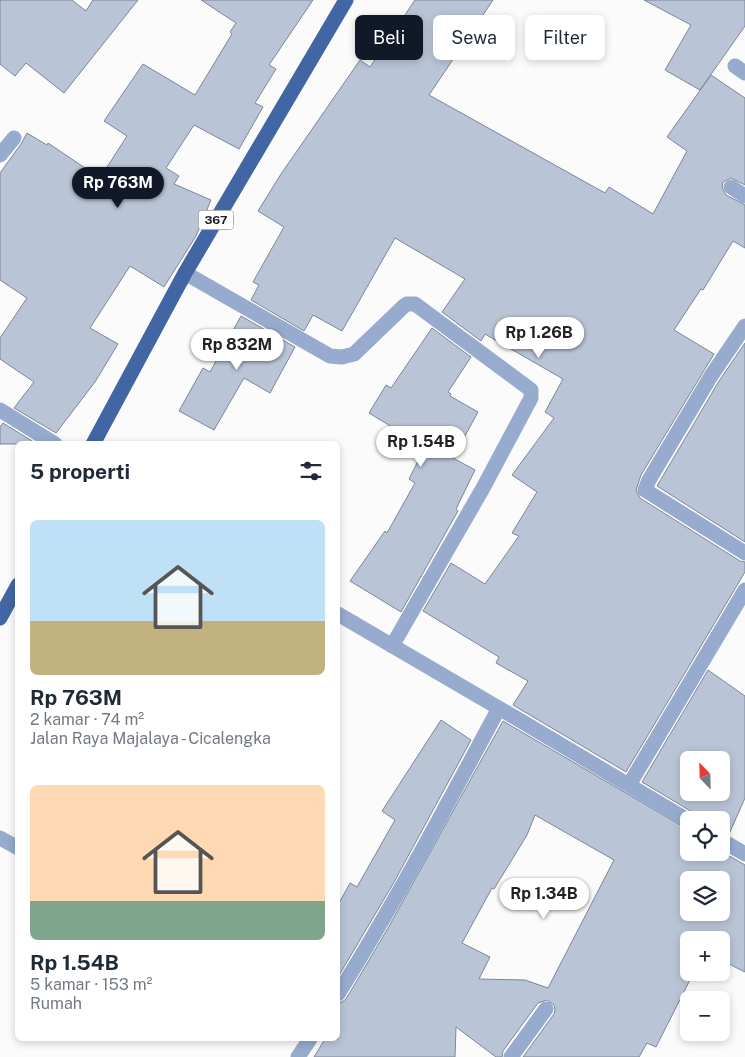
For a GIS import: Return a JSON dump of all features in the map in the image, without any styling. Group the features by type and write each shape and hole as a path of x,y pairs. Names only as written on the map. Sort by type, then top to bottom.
{"main road":[{"name":"367","path":"95,441 185,273 346,0"},
{"path":"0,618 15,590"}],"street":[{"path":"0,154 14,138"},
{"path":"731,187 745,196"},
{"path":"185,273 330,356 342,357 354,354 404,306 415,304 531,390 531,398 488,480 392,646"},
{"path":"745,326 711,376 649,480 646,490 745,553"},
{"path":"0,410 50,441"},
{"path":"629,785 745,590"},
{"path":"340,615 680,816"},
{"path":"340,991 440,819 499,708"},
{"path":"0,838 15,846"},
{"path":"730,845 745,854"},
{"path":"511,1057 546,1009"},
{"path":"298,1057 309,1041"}],"building":[{"path":"0,0 72,0 86,11 93,0 138,0 64,93 26,63 15,76 0,64"},
{"path":"201,0 313,0 269,65 276,69 255,103 263,107 239,149 194,125 166,168 179,176 174,184 211,200 196,236 164,287 130,266 90,328 118,344 95,382 56,433 14,408 34,382 0,359 0,338 27,298 0,280 0,173 27,133 47,145 48,143 100,178 127,136 104,121 143,64 195,95 232,34 230,32 236,23"},
{"path":"415,0 493,0 483,15 433,15 433,60 453,60 429,95 605,193 609,187 653,214 687,151 667,137 711,75 745,98 745,185 731,178 723,182 722,187 726,195 745,205 745,248 733,241 703,290 701,289 674,330 714,354 641,475 636,490 640,498 740,561 745,562 745,572 626,772 513,705 528,681 496,663 499,657 423,611 451,563 485,584 519,536 512,533 537,492 512,475 554,418 545,412 563,379 485,334 481,341 442,312 465,279 395,238 342,331 313,315 304,331 251,300 259,285 253,282 284,227 258,211 281,174 360,60 370,67 375,60 423,60 423,15 405,15"},
{"path":"644,0 745,0 745,26 700,90 665,70 691,25"},
{"path":"241,316 295,347 270,393 244,378 214,430 179,411 203,368 210,372"},
{"path":"432,328 471,357 448,392 451,394 450,396 478,412 453,458 475,470 456,509 458,511 401,612 350,581 385,531 387,533 415,483 409,479 425,447 369,413 386,385 391,388"},
{"path":"745,343 745,542 657,486 719,381"},
{"path":"3,423 32,441 15,441 15,444 0,444 0,427"},
{"path":"708,670 745,696 745,798 730,832 730,811 691,811 642,782"},
{"path":"441,720 471,740 393,884 340,974 340,901 350,883 357,887 395,820 382,811"},
{"path":"503,721 680,825 680,861 730,861 730,856 745,865 745,972 730,964 730,931 680,931 680,981 689,981 684,991 680,991 680,1000 656,1047 647,1043 639,1057 523,1057 554,1014 554,1005 547,1000 538,1003 503,1051 502,1057 496,1057 456,1027 455,1057 314,1057 324,1041 340,1041 340,1002 346,999 388,928","holes":["535,815 614,860 548,988 525,980 479,979 490,957 462,943 492,888 494,889 527,835"]}]}
